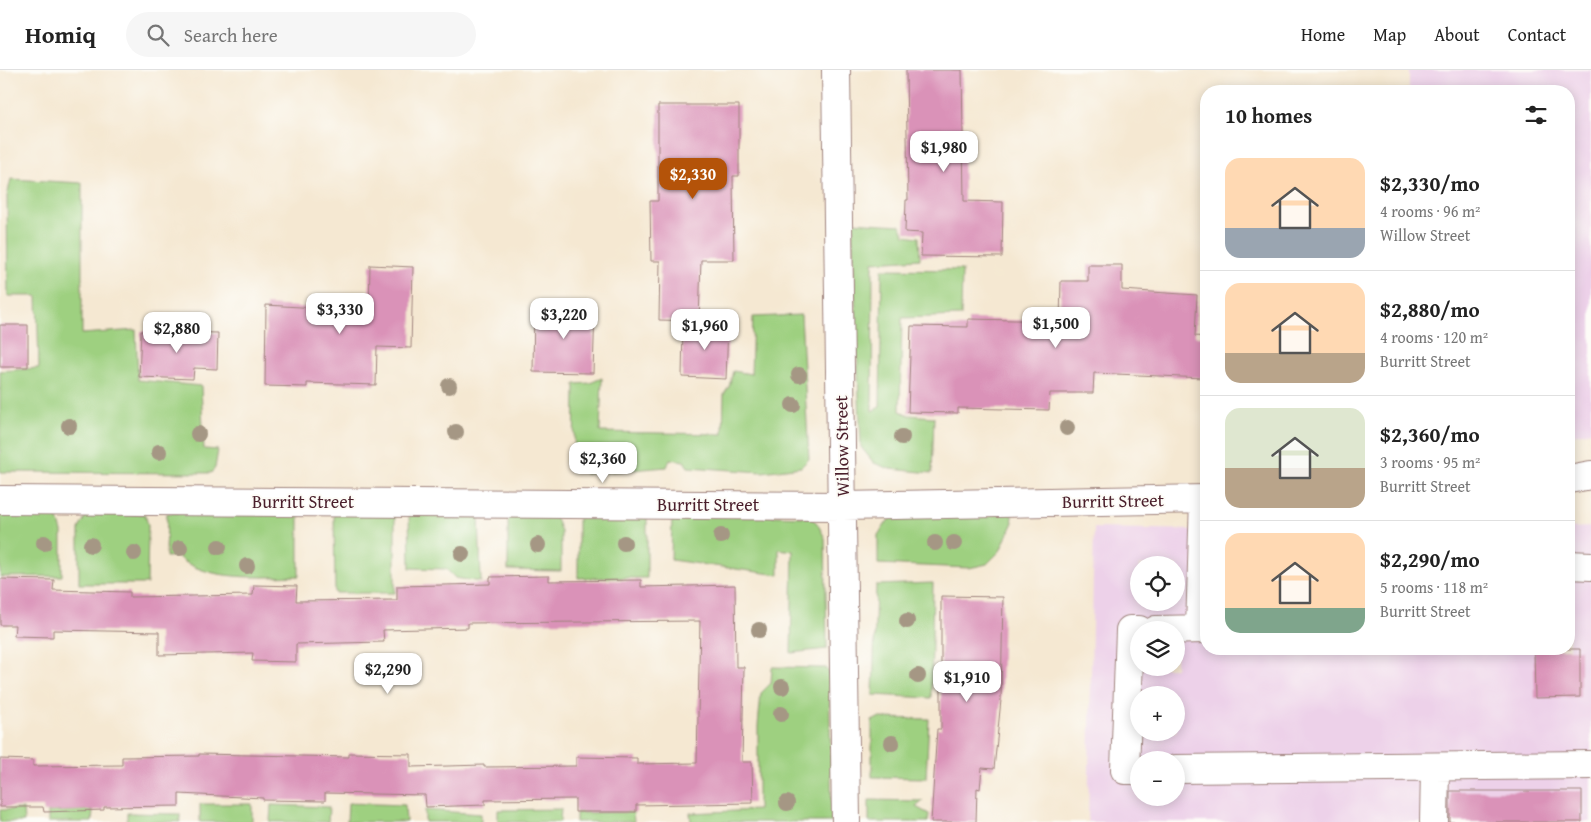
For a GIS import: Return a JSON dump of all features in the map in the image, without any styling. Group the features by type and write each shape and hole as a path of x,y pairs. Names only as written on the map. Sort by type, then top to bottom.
{"street":[{"name":"Willow Street","path":"836,70 846,822"},
{"path":"1575,478 1591,475"},
{"name":"Burritt Street","path":"0,500 843,506 1200,499"},
{"path":"1575,565 1591,566"},
{"path":"1185,629 1200,629"},
{"path":"1130,630 1125,770 1130,770"},
{"path":"1185,769 1591,765"},
{"path":"1434,822 1435,768"}],"shaded area":[{"path":"1409,70 1591,70 1591,431 1575,435 1575,85 1409,85"},
{"path":"1591,527 1591,822 1088,822 1094,528 1200,530 1200,655 1575,655 1575,528"}],"green space":[{"path":"11,179 82,183 82,334 136,330 138,380 201,386 204,449 218,450 215,468 211,473 0,472 0,371 39,368 37,296 8,296 7,196"},
{"path":"852,222 900,225 905,235 919,237 920,259 873,262 872,411 880,407 882,269 962,270 961,316 902,318 900,411 909,415 934,417 932,473 890,469 874,463 861,447"},
{"path":"801,315 809,459 801,467 762,472 688,467 684,461 670,459 667,467 585,474 574,460 575,384 590,383 602,378 600,432 723,434 724,394 729,387 733,371 751,374 753,317"},
{"path":"1011,511 1013,522 1000,551 987,564 969,568 878,564 878,535 892,515"},
{"path":"299,512 299,576 252,577 219,574 189,564 177,556 166,557 167,513"},
{"path":"409,512 479,514 481,582 455,578 446,569 410,568"},
{"path":"578,512 647,512 647,578 578,578"},
{"path":"334,513 395,515 395,593 335,593"},
{"path":"508,513 554,513 561,532 561,571 508,570"},
{"path":"672,513 810,517 817,523 825,538 827,649 791,653 793,551 779,549 779,575 671,560"},
{"path":"87,514 145,514 148,525 147,584 79,584 79,529"},
{"path":"57,515 62,532 62,576 0,577 1,516"},
{"path":"933,583 931,698 873,695 876,585"},
{"path":"772,667 826,668 829,672 832,822 691,822 690,813 758,810 758,726 761,693 771,683"},
{"path":"878,718 929,719 926,778 872,777 872,721"},
{"path":"869,800 923,801 916,807 929,814 928,822 869,822"},
{"path":"348,803 405,805 406,822 347,822"},
{"path":"200,804 252,804 252,822 200,822"},
{"path":"271,805 329,807 328,822 270,822"},
{"path":"23,809 24,822 0,822 0,810"},
{"path":"561,809 560,822 498,822 498,810"},
{"path":"93,810 92,822 48,822 48,812"},
{"path":"425,810 481,814 481,822 425,822"},
{"path":"633,812 634,822 576,822 576,813"},
{"path":"127,813 180,814 180,822 127,822"}],"building":[{"path":"906,70 962,70 964,201 1003,202 1002,257 921,256 922,233 905,232 906,200 908,200"},
{"path":"658,105 739,105 739,176 733,176 734,260 701,260 699,321 659,320 660,261 651,261 650,201 658,201"},
{"path":"370,265 413,267 411,348 377,347 376,385 307,383 307,387 265,386 266,305 369,311"},
{"path":"1088,265 1122,265 1122,290 1197,295 1195,336 1200,336 1200,378 1094,373 1093,393 1050,393 1049,410 958,408 958,413 908,412 911,326 968,327 968,319 1060,321 1061,281 1088,281"},
{"path":"534,306 595,308 593,373 533,372"},
{"path":"683,324 728,325 726,379 682,377"},
{"path":"0,325 28,325 28,367 0,367"},
{"path":"141,331 218,333 217,369 194,368 193,379 139,377"},
{"path":"549,576 549,581 641,580 641,587 735,585 736,667 744,667 742,762 752,762 753,803 636,805 636,812 575,812 575,799 485,800 485,805 426,807 425,795 325,793 325,801 263,800 263,798 179,794 179,806 104,807 104,810 44,812 43,807 0,807 0,759 33,760 33,766 122,765 122,757 199,756 199,754 349,757 349,753 411,754 411,767 484,765 484,767 576,766 576,757 637,758 637,764 697,763 700,621 468,623 468,628 383,630 384,642 296,644 296,662 252,661 253,653 159,655 159,632 53,630 53,637 14,636 15,625 0,625 0,579 54,580 53,590 130,592 130,597 253,595 254,585 297,586 296,601 397,600 397,586 490,584 490,577"},
{"path":"941,596 1003,597 1001,700 994,769 982,768 980,789 977,788 976,822 931,822 937,729 941,729"},
{"path":"1575,649 1580,649 1580,697 1535,698 1534,655 1575,655"},
{"path":"1450,791 1582,791 1582,822 1450,822"}]}
